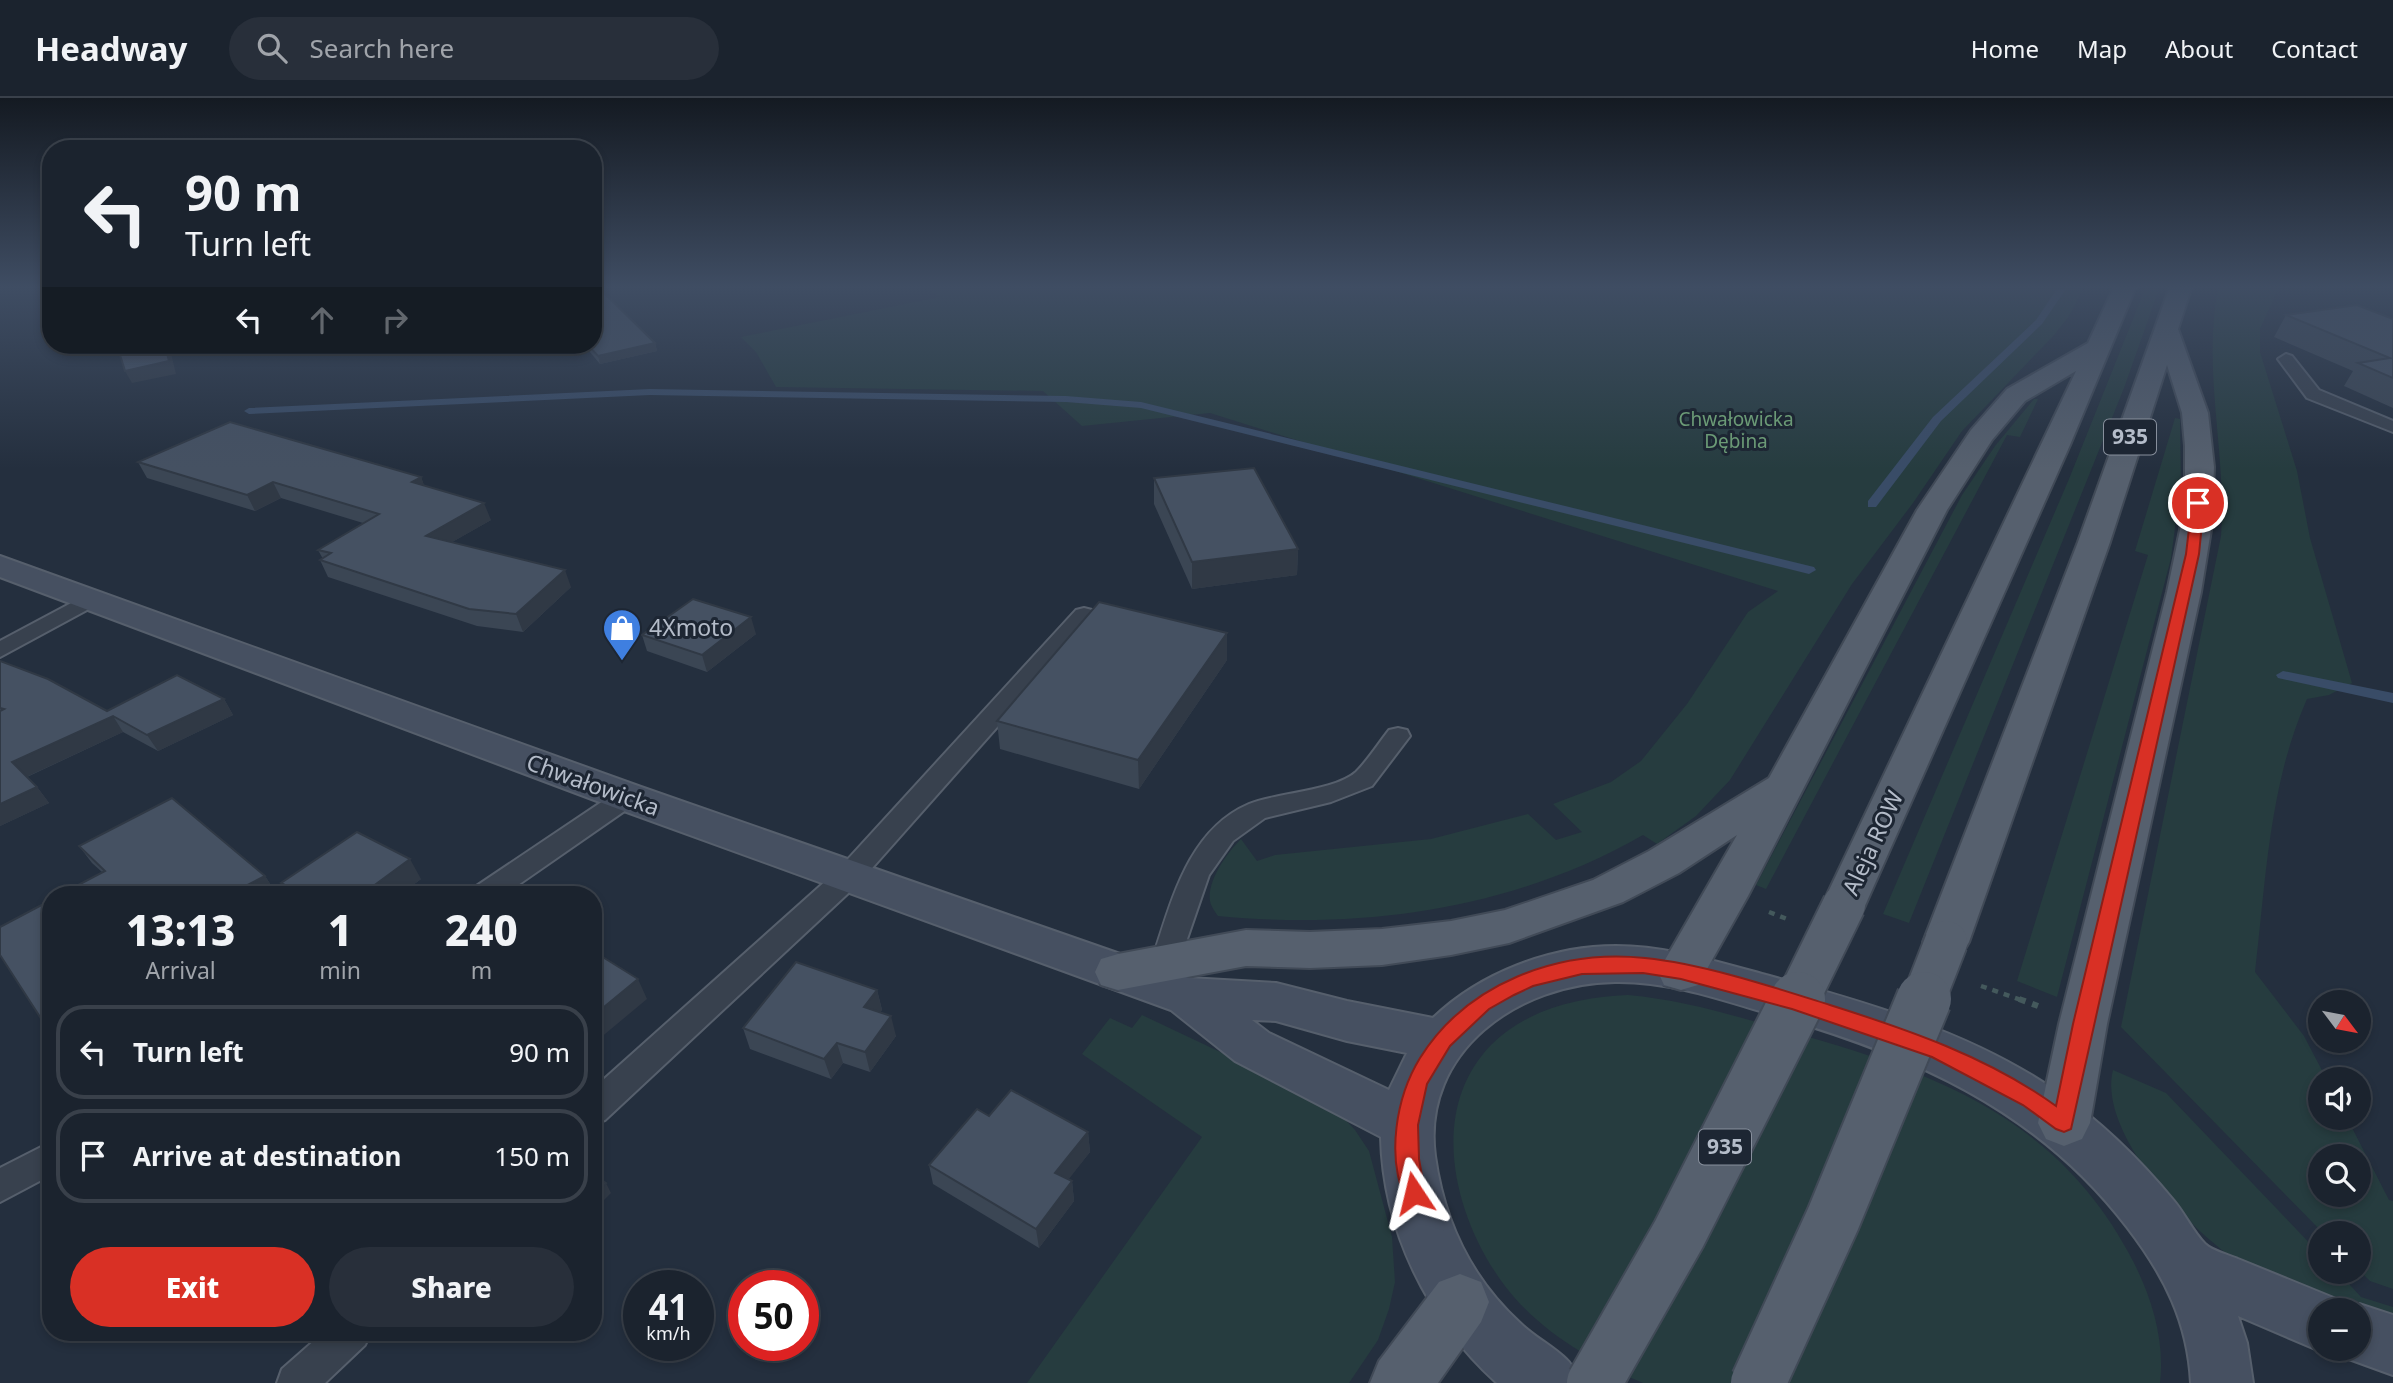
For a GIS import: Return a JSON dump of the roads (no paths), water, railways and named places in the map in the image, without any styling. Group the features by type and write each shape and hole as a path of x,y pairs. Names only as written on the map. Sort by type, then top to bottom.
{"main road":[{"path":"1681,972 1726,896 1931,510 1956,470 2016,395 2096,349"},
{"name":"Aleja ROW","path":"1594,1383 1724,1149 1844,905 2098,349"},
{"name":"935","path":"1758,1383 1853,1173 1945,942 2094,542 2162,349"},
{"path":"2064,1123 2083,1024 2184,592 2197,520 2197,423 2173,349"},
{"name":"Chwałowicka","path":"0,566 627,797 1118,972 1177,980 1347,1021 1443,1040"},
{"path":"1177,980 1245,948 1310,950 1382,947 1451,938 1509,926 1562,909 1619,885 1664,862 1783,787"},
{"path":"1548,1383 1486,1333 1460,1302 1438,1266 1425,1231 1408,1159 1407,1125 1417,1082 1443,1040 1482,1003 1528,979 1582,967 1612,964 1643,965 1681,972 1792,1001 1940,1051 2030,1099 2064,1123 2121,1176 2189,1266 2214,1334 2222,1383"},
{"name":"Chwałowicka","path":"1177,980 1252,1047 1331,1084 1407,1125"},
{"path":"2189,1266 2308,1317"},
{"path":"1401,1383 1460,1302"},
{"path":"2371,1338 2393,1345"}],"lane":[{"path":"2286,359 2313,394 2393,427"},
{"path":"0,650 90,599"},
{"path":"602,1103 848,877 1084,615"},
{"path":"1177,980 1196,872 1224,834 1257,811 1322,796 1363,780 1398,736"},
{"path":"497,886 627,797"},
{"path":"0,1186 42,1162"},
{"path":"296,1383 342,1341"}],"waterway":[{"path":"1872,504 1937,419 2011,349"},
{"path":"249,411 650,392 1066,399 1141,405 1809,570"},
{"path":"2283,675 2393,698"}],"place":[{"name":"4Xmoto","path":"622,662"}],"park label":[{"name":"Chwałowicka Dębina","path":"1736,430"}]}
